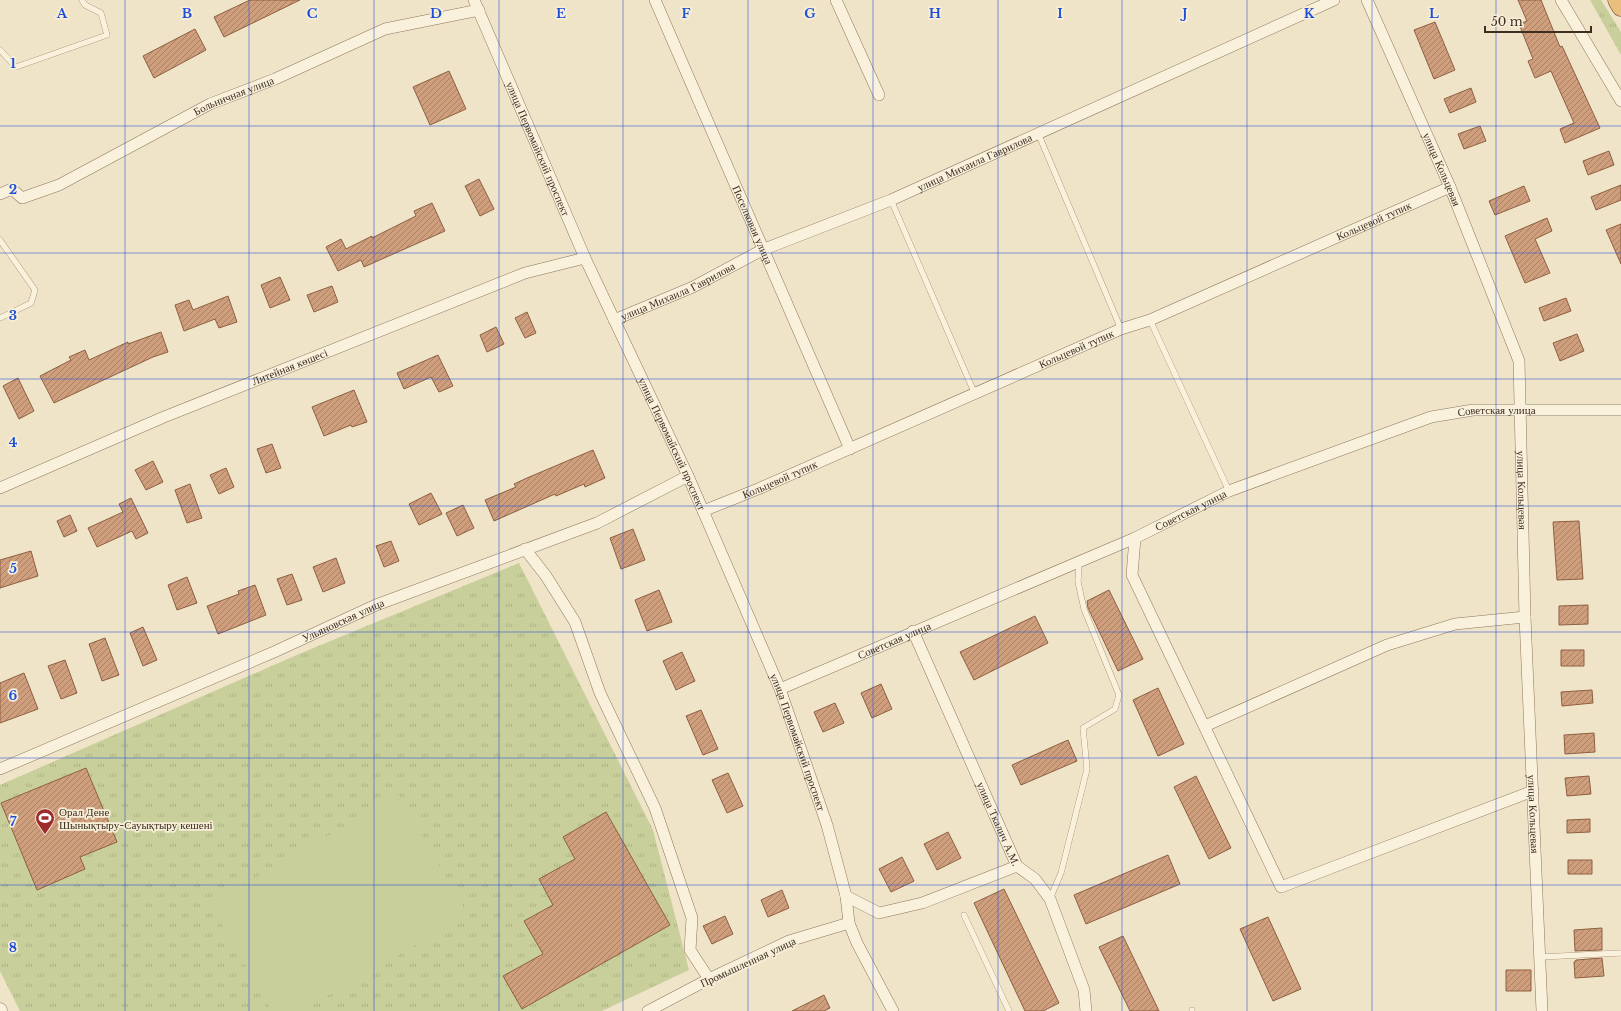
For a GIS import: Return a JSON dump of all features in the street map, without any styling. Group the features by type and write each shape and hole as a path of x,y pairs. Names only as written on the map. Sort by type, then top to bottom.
{"highway":[{"path":"1617,0 1621,7"}],"street":[{"name":"Поселковая улица","path":"655,0 762,250 850,449"},
{"path":"836,0 879,95"},
{"name":"улица Михаила Гаврилова","path":"614,320 693,287 762,250 890,200 1334,0"},
{"name":"улица Кольцевая","path":"1367,0 1450,187 1519,361 1525,617 1541,957 1542,1011"},
{"path":"1561,0 1621,101"},
{"name":"Больничная улица","path":"0,194 12,188 22,198 59,185 210,104 275,80 385,29 477,5"},
{"name":"улица Первомайский проспект","path":"477,5 585,258 688,476 780,689 828,825 846,896"},
{"name":"Кольцевой тупик","path":"703,511 758,490 974,392 1121,329 1150,320 1450,187"},
{"name":"Литейная көшесі","path":"0,488 171,414 525,273 585,258"},
{"name":"Советская улица","path":"780,689 913,631 1135,538 1229,491 1431,417 1473,410 1621,410"},
{"name":"Ульяновская улица","path":"0,769 267,655 376,605 597,523 688,476"},
{"path":"1135,538 1132,575 1281,887 1453,823 1533,791"},
{"path":"525,549 546,576 575,622 600,693 655,808 692,918 690,950 709,979"},
{"path":"1205,726 1388,645 1455,624 1525,617"},
{"name":"улица Ткалич А.М.","path":"913,631 1017,866 1035,878 1050,899 1084,990 1086,1011"},
{"path":"846,896 879,913 922,904 1017,866"},
{"path":"846,896 849,923 857,943 894,1011"},
{"name":"Промышленная улица","path":"648,1011 709,979 789,941 849,923"}],"lane":[{"path":"0,50 16,67 107,35 101,13 86,5 82,0"},
{"path":"1038,133 1121,329"},
{"path":"890,200 974,392"},
{"path":"0,240 35,290 31,303 0,318"},
{"path":"1150,320 1229,491"},
{"path":"1050,899 1061,873 1087,769 1083,728 1115,709 1119,695 1084,609 1078,582 1079,562"},
{"path":"964,914 1009,1011"},
{"path":"1541,957 1621,953"}],"green space":[{"path":"1590,0 1601,0 1621,32 1621,55"},
{"path":"519,563 653,830 689,970 602,1011 20,1011 0,971 0,785 299,654"},
{"path":"399,795 468,915 301,1011 272,1011 210,904"}],"building":[{"path":"250,0 300,0 224,37 214,17"},
{"path":"1518,0 1541,0 1560,47 1562,46 1600,128 1565,143 1560,129 1574,123 1551,71 1535,78 1528,61 1533,59 1519,24 1527,21"},
{"path":"1435,22 1455,70 1434,79 1414,30"},
{"path":"195,29 206,50 154,78 143,56"},
{"path":"449,71 466,109 430,125 413,87"},
{"path":"1471,88 1476,102 1450,113 1444,99"},
{"path":"1480,126 1486,141 1464,149 1458,134"},
{"path":"1609,151 1614,165 1588,175 1583,161"},
{"path":"479,179 494,209 480,216 465,186"},
{"path":"1621,185 1621,200 1596,210 1591,197"},
{"path":"1524,186 1530,201 1495,215 1489,201"},
{"path":"432,203 445,231 364,267 361,260 338,271 326,247 341,239 346,249 416,216 414,211"},
{"path":"1547,218 1552,231 1535,239 1550,273 1525,283 1505,236"},
{"path":"1621,224 1621,264 1606,230"},
{"path":"280,277 290,300 270,308 261,285"},
{"path":"332,286 338,302 314,312 307,295"},
{"path":"228,296 237,322 219,328 215,319 184,331 175,305 189,300 193,310"},
{"path":"1566,298 1571,311 1544,321 1539,308"},
{"path":"527,312 536,333 525,338 515,318"},
{"path":"496,327 504,344 487,352 480,335"},
{"path":"161,332 168,352 153,357 54,403 40,376 71,360 69,357 85,350 89,360 128,342 128,344"},
{"path":"1577,334 1584,351 1560,361 1553,343"},
{"path":"438,355 453,386 439,392 431,377 404,389 397,373"},
{"path":"18,378 34,411 19,419 3,386"},
{"path":"354,390 367,422 352,427 351,425 324,436 312,407"},
{"path":"272,444 281,468 266,473 257,449"},
{"path":"593,450 605,478 585,487 584,484 556,496 555,494 494,521 485,500 516,487 514,484"},
{"path":"153,461 163,482 146,490 135,470"},
{"path":"226,468 234,487 219,494 210,475"},
{"path":"190,484 202,518 187,523 175,490"},
{"path":"431,493 442,514 419,525 409,504"},
{"path":"131,498 148,533 136,539 132,531 97,547 88,528 123,512 119,504"},
{"path":"463,505 474,528 457,536 446,513"},
{"path":"70,515 77,531 64,537 57,521"},
{"path":"1579,521 1583,579 1557,580 1553,522"},
{"path":"633,529 645,560 621,569 610,538"},
{"path":"391,541 399,561 384,567 376,546"},
{"path":"31,551 38,576 0,588 0,560"},
{"path":"336,558 345,583 323,592 313,567"},
{"path":"292,574 302,600 287,605 277,579"},
{"path":"187,577 197,603 177,610 168,585"},
{"path":"255,585 266,615 218,634 207,606 239,594 238,591"},
{"path":"659,590 672,622 647,631 635,600"},
{"path":"1109,590 1143,659 1118,671 1088,608 1087,601"},
{"path":"1588,605 1588,624 1559,625 1559,606"},
{"path":"1035,616 1048,643 974,680 960,652"},
{"path":"143,627 157,660 143,666 130,633"},
{"path":"105,638 119,675 102,681 89,644"},
{"path":"1561,650 1584,650 1584,666 1561,666"},
{"path":"682,652 695,681 676,690 663,661"},
{"path":"65,660 77,693 61,699 48,666"},
{"path":"24,673 38,709 0,723 0,683"},
{"path":"881,684 892,709 872,718 861,693"},
{"path":"1158,688 1184,744 1158,756 1133,700"},
{"path":"1592,690 1593,703 1562,706 1561,692"},
{"path":"835,703 844,723 823,732 814,712"},
{"path":"701,710 718,749 703,755 686,716"},
{"path":"1594,733 1595,752 1565,754 1564,735"},
{"path":"1068,740 1077,761 1021,785 1012,765"},
{"path":"86,768 117,842 80,857 85,869 37,890 1,803"},
{"path":"728,773 743,806 727,813 712,780"},
{"path":"1196,776 1231,848 1209,859 1174,787"},
{"path":"1589,776 1591,794 1567,796 1565,778"},
{"path":"606,812 670,925 522,1009 503,976 543,954 524,921 553,905 539,879 575,859 563,837"},
{"path":"1590,819 1590,832 1567,833 1567,820"},
{"path":"948,832 961,858 937,870 924,844"},
{"path":"1168,855 1180,884 1086,924 1074,895"},
{"path":"902,857 914,881 891,892 879,869"},
{"path":"1568,860 1592,860 1592,874 1568,874"},
{"path":"1004,889 1059,1003 1043,1011 1025,1011 974,903"},
{"path":"782,890 789,908 768,917 761,900"},
{"path":"725,916 733,934 712,944 703,926"},
{"path":"1268,917 1301,989 1273,1001 1240,929"},
{"path":"1602,928 1602,950 1575,951 1574,930"},
{"path":"1123,936 1159,1011 1130,1011 1099,947"},
{"path":"1602,958 1604,976 1575,978 1574,962 1576,960"},
{"path":"1506,970 1531,970 1531,991 1506,991"},
{"path":"824,995 830,1008 824,1011 792,1011"}],"place":[{"name":"Орал Дене Шынықтыру-Сауықтыру кешені","path":"45,835"}]}
